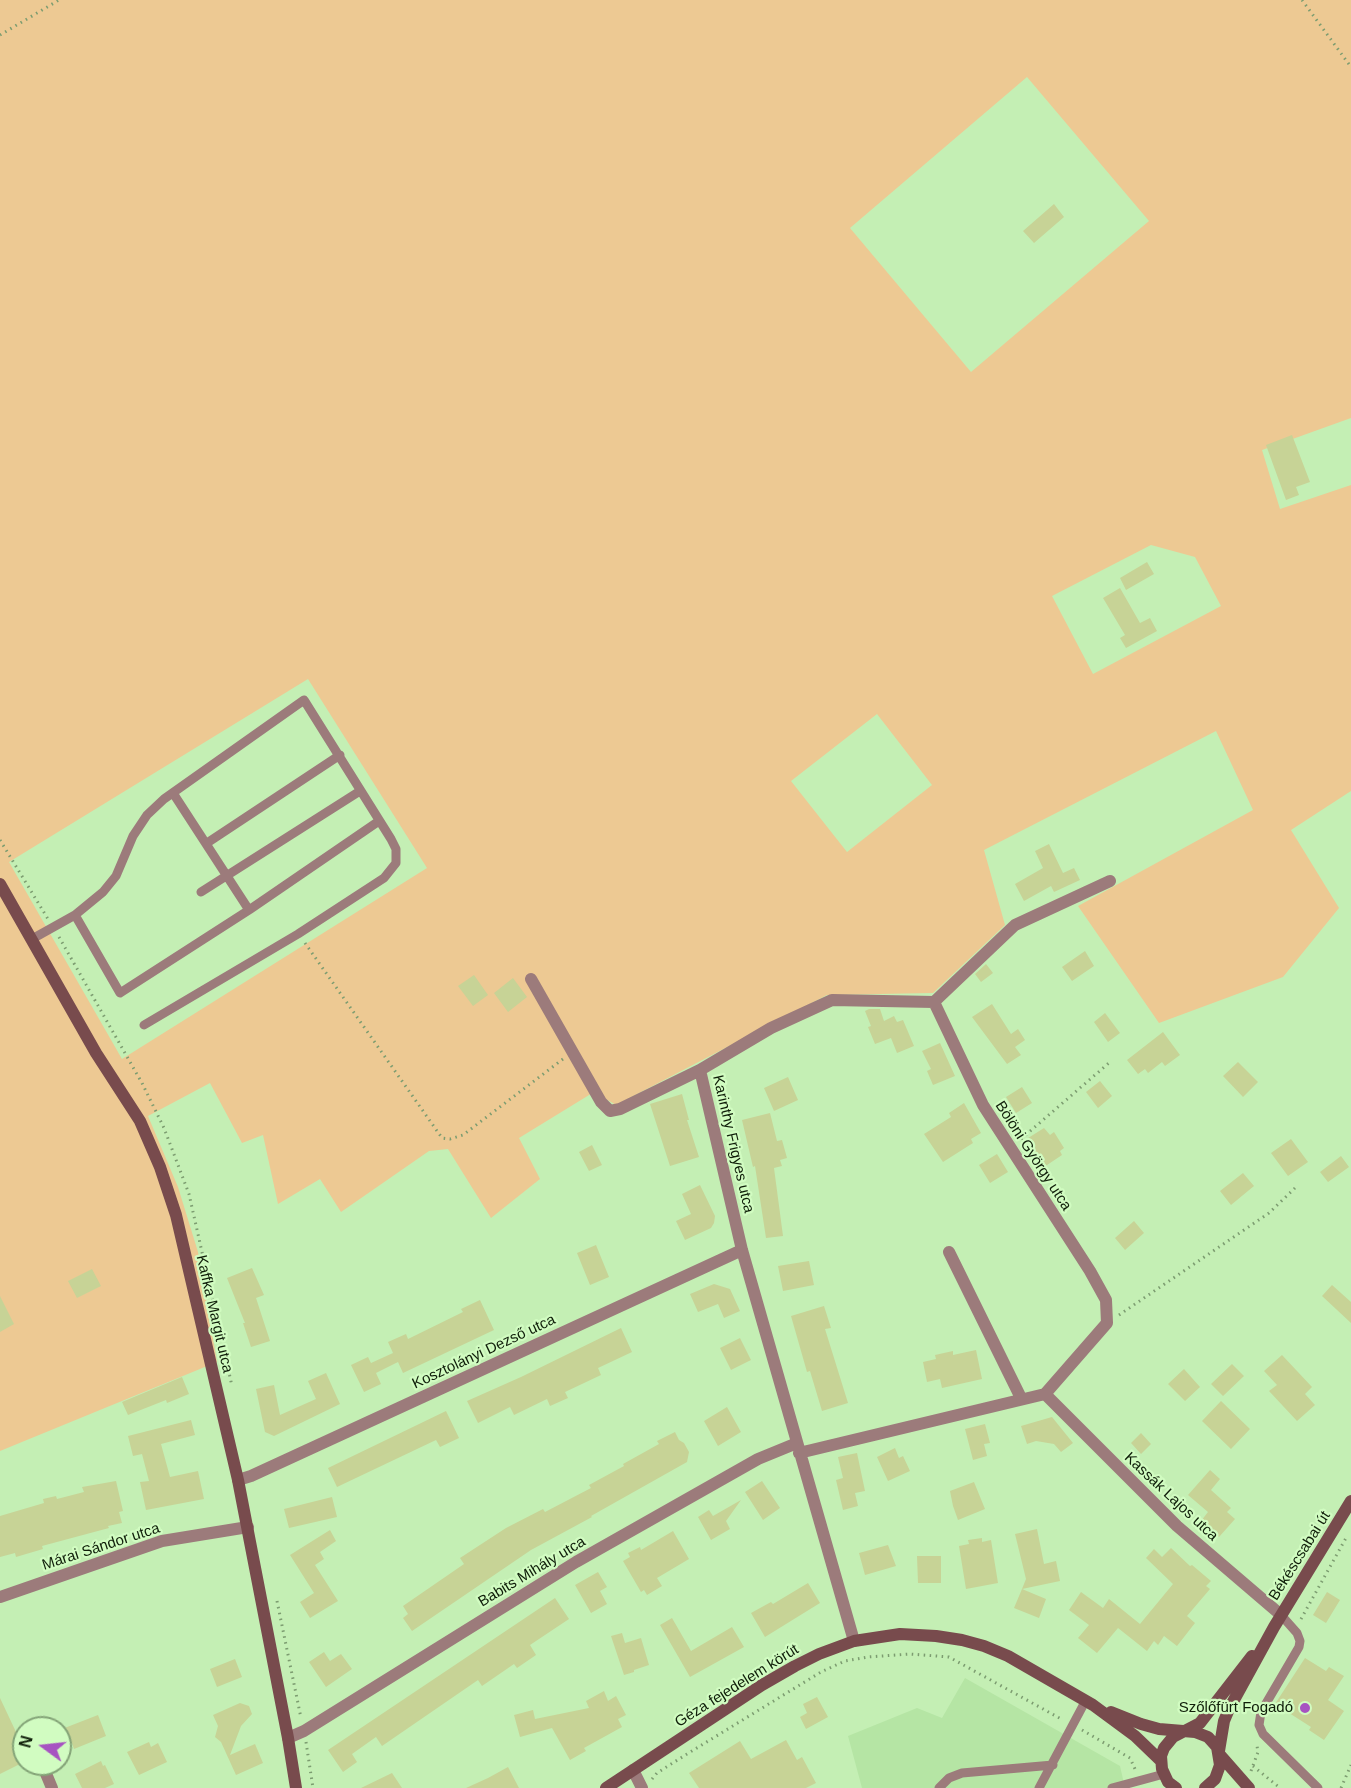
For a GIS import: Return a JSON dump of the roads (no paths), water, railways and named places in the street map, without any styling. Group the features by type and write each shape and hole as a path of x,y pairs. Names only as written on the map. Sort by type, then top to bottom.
{"street":[{"path":"934,1002 1015,925 1110,881"},
{"name":"Kaffka Margit utca","path":"0,884 96,1053 140,1121 160,1167 176,1215 248,1527 296,1788"},
{"path":"531,979 601,1102 610,1111 620,1109 700,1070"},
{"name":"Karinthy Frigyes utca","path":"854,1641 742,1250 700,1070 771,1028 832,1000 934,1002"},
{"name":"Bölöni György utca","path":"934,1002 982,1105 1090,1271 1106,1300 1107,1323 1045,1394"},
{"name":"Kosztolányi Dezső utca","path":"238,1480 742,1250"},
{"path":"949,1252 1021,1398"},
{"name":"Babits Mihály utca","path":"288,1738 304,1731 576,1562 758,1459 798,1448 1045,1394"},
{"name":"Kassák Lajos utca","path":"1045,1394 1177,1526 1281,1615"},
{"name":"Békéscsabai út","path":"1205,1788 1218,1775 1224,1721 1229,1709 1281,1615 1351,1501"},
{"name":"Márai Sándor utca","path":"0,1597 162,1541 248,1527"},
{"name":"Békéscsabai út","path":"1163,1775 1167,1743 1173,1737 1200,1723 1274,1627"},
{"name":"Géza fejedelem körút","path":"606,1788 762,1685 819,1654 854,1641 900,1634 962,1640 1008,1656 1090,1703 1135,1736 1163,1775"},
{"name":"Géza fejedelem körút","path":"1090,1703 1141,1724 1186,1732"},
{"path":"1186,1732 1204,1734 1211,1740 1249,1788"},
{"path":"633,1770 646,1784"},
{"path":"1163,1775 1176,1788"}],"lane":[{"path":"32,939 75,915 103,892 116,876 133,836 147,815 173,793 303,700 340,755 396,849 396,862 384,878 298,934 144,1025"},
{"path":"207,843 340,755"},
{"path":"201,892 360,791"},
{"path":"173,793 249,910"},
{"path":"75,915 120,993 249,910 379,821"},
{"path":"1281,1615 1297,1633 1300,1641 1299,1647 1259,1715 1259,1725 1268,1739 1318,1788"},
{"path":"1039,1788 1073,1725 1090,1703"},
{"path":"939,1788 949,1778 962,1773 1053,1765"},
{"path":"1112,1788 1139,1779 1163,1775"}],"place":[{"name":"Szőlőfürt Fogadó","path":"1305,1708"}]}
